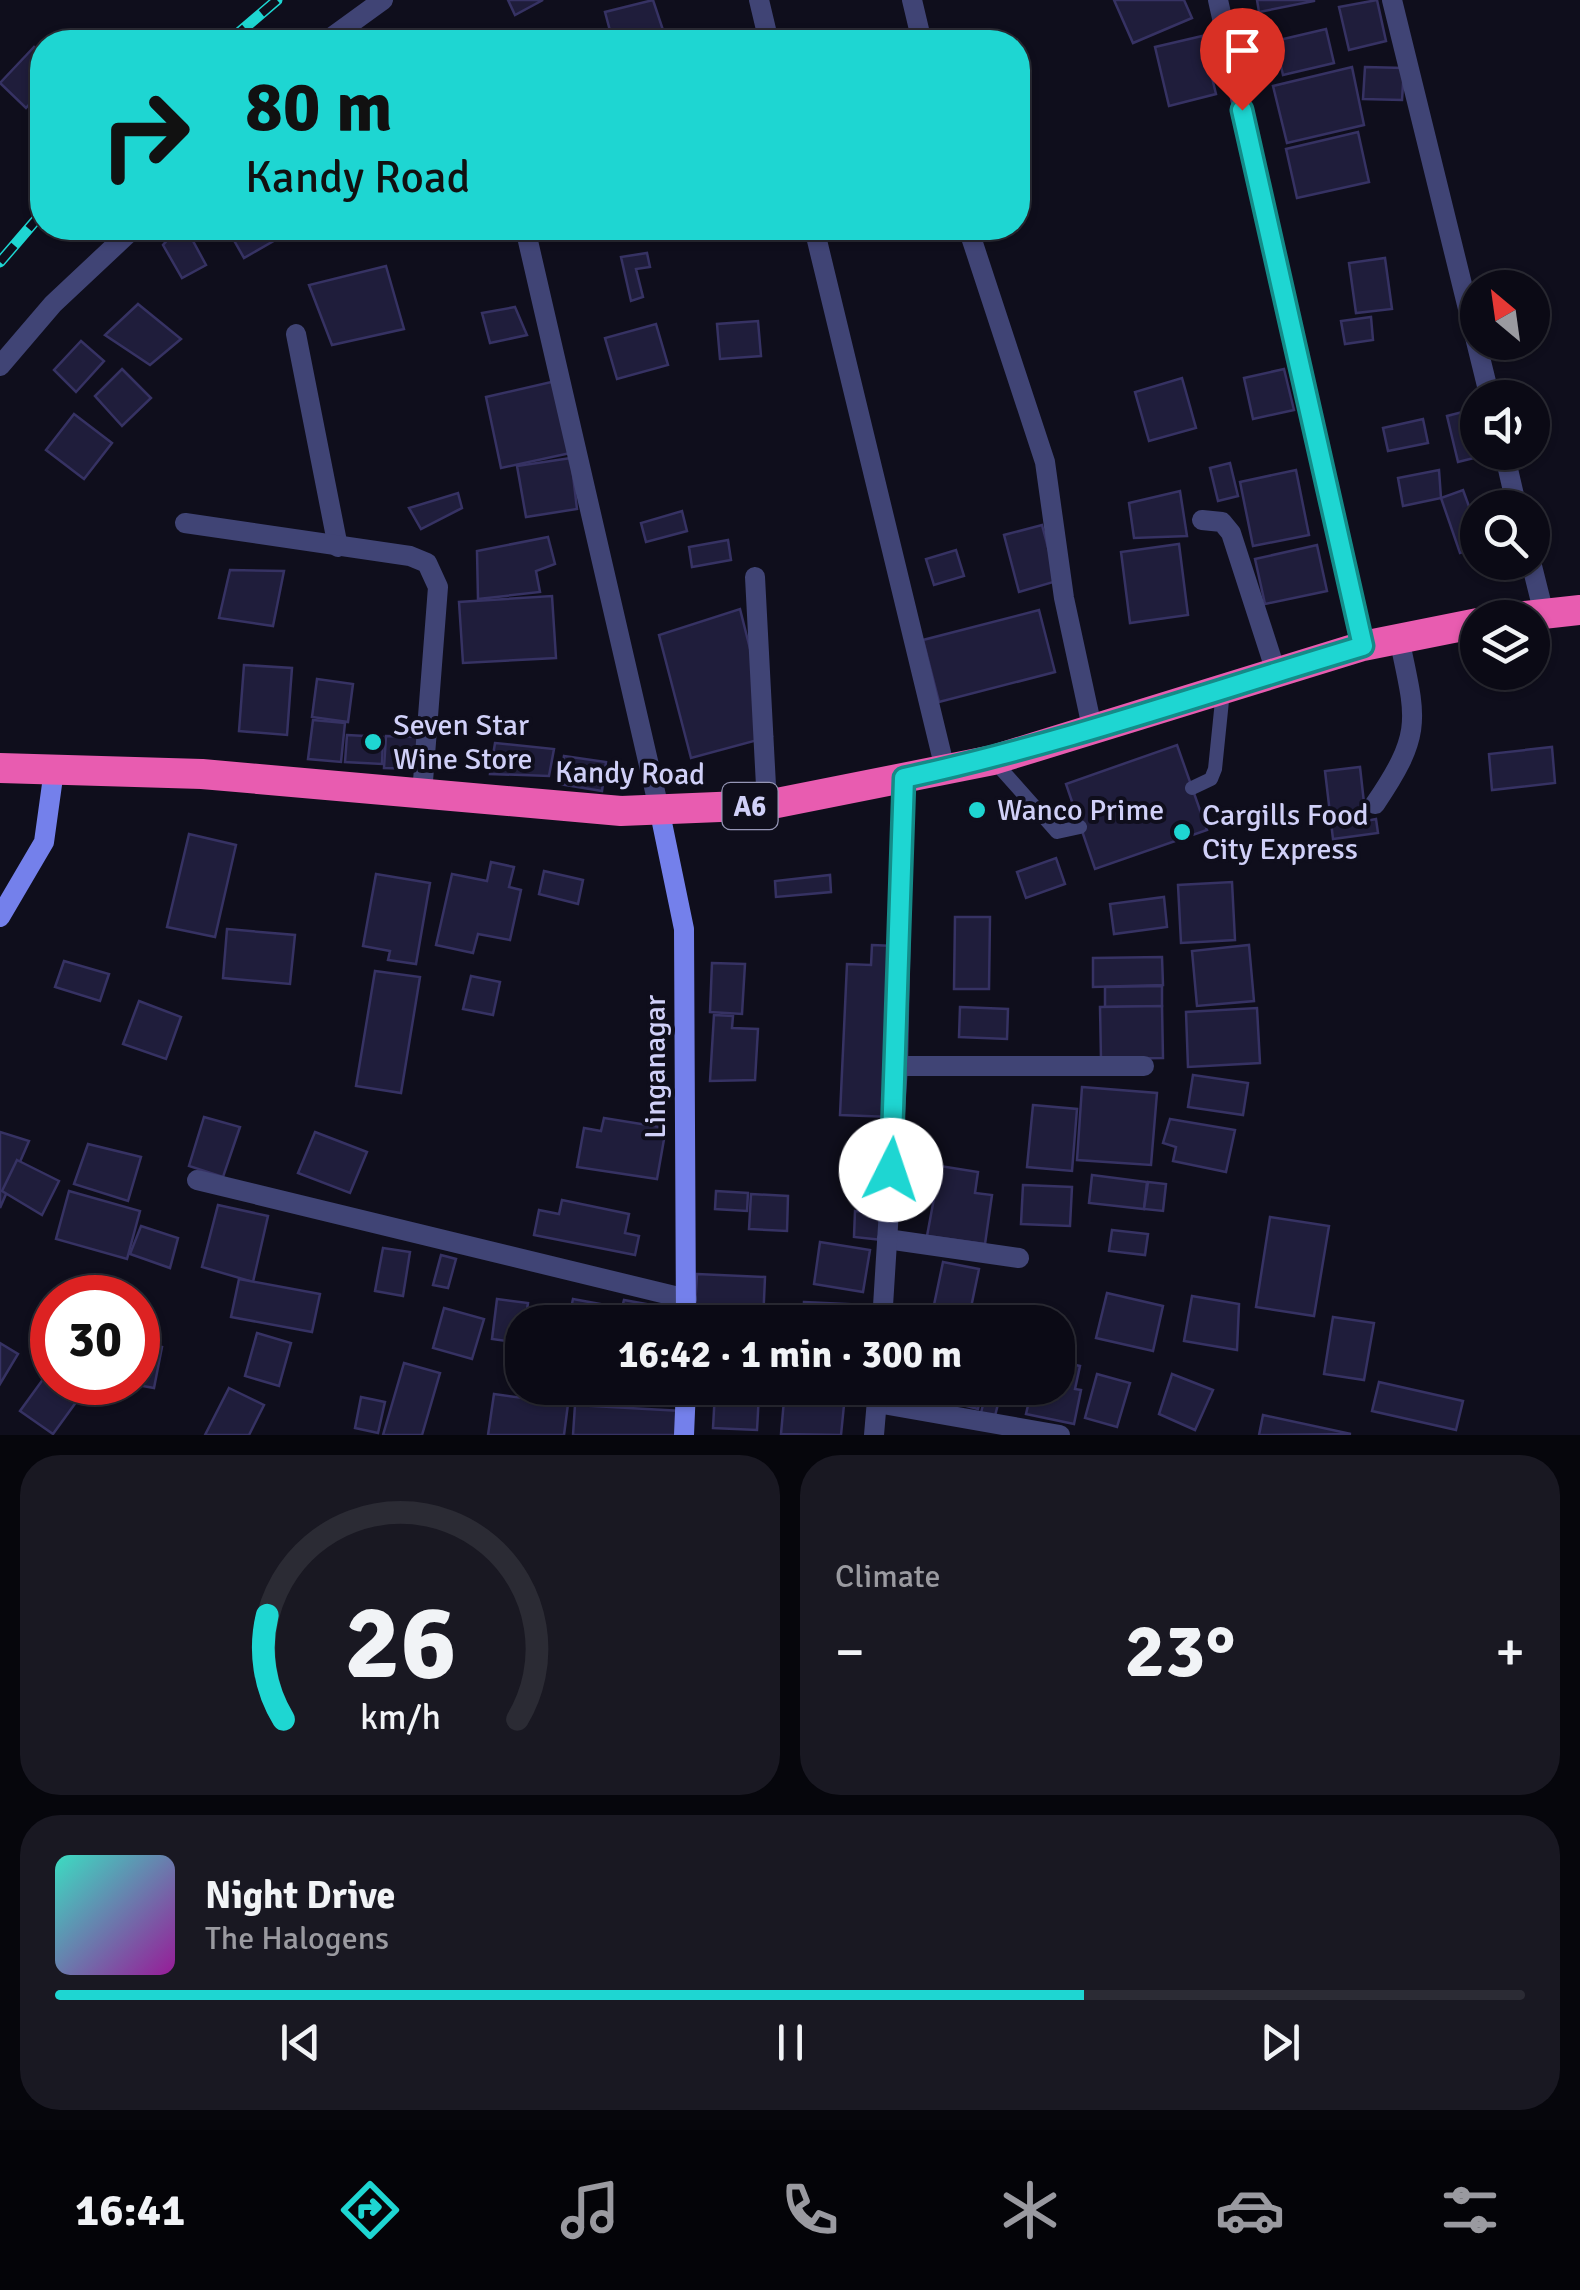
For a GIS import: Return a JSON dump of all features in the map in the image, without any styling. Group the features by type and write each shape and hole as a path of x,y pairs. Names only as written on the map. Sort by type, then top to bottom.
{"highway":[{"path":"1550,610 1580,610"},
{"name":"Kandy Road","path":"0,768 217,775 660,813 767,805 993,760 1363,646 1460,626"}],"street":[{"path":"342,30 383,0"},
{"path":"759,0 766,30"},
{"path":"912,0 919,30"},
{"path":"1218,0 1363,646"},
{"path":"1392,0 1486,380"},
{"path":"0,366 53,304 121,240"},
{"path":"528,240 660,813"},
{"path":"817,240 945,769"},
{"path":"972,240 1045,462 1064,598 1094,732"},
{"path":"296,334 338,547"},
{"path":"1202,520 1222,522 1231,534 1276,672"},
{"path":"185,523 410,556 434,571 438,587 422,794"},
{"path":"755,578 767,805"},
{"path":"1375,804 1412,736 1416,720 1399,638"},
{"path":"0,916 44,842 54,770"},
{"path":"883,1305 898,1066 904,778"},
{"name":"Linganagar","path":"660,813 684,929 687,1305"},
{"path":"898,1066 1144,1066"},
{"path":"197,1180 687,1300"},
{"path":"887,1239 1019,1258"},
{"path":"684,1435 685,1405"},
{"path":"874,1435 876,1405"},
{"path":"923,1405 1060,1435"}],"lane":[{"path":"1192,788 1211,778 1215,769 1222,690"},
{"path":"993,760 1057,832 1080,828"}],"building":[{"path":"508,0 543,0 515,15"},
{"path":"653,0 663,30 610,30 605,12"},
{"path":"1114,0 1184,0 1192,18 1133,43"},
{"path":"1257,0 1314,0 1314,1 1259,12"},
{"path":"1377,0 1386,41 1349,50 1339,7"},
{"path":"1326,29 1334,63 1283,75 1275,41"},
{"path":"1202,36 1216,94 1169,106 1155,47"},
{"path":"30,51 30,104 26,108 0,83"},
{"path":"1352,67 1364,125 1287,143 1273,86"},
{"path":"1365,67 1404,68 1402,100 1363,99"},
{"path":"1358,132 1369,182 1297,198 1286,149"},
{"path":"167,240 192,240 206,265 182,278 163,245"},
{"path":"234,240 275,240 244,258"},
{"path":"647,253 650,267 636,269 643,297 631,301 621,257"},
{"path":"1385,258 1392,309 1356,313 1349,263"},
{"path":"386,266 404,329 332,345 309,285"},
{"path":"138,304 181,339 150,365 105,335"},
{"path":"515,307 527,335 490,343 482,313"},
{"path":"1371,317 1373,340 1345,344 1341,321"},
{"path":"758,321 761,356 720,359 717,324"},
{"path":"656,324 668,365 617,379 605,338"},
{"path":"81,341 104,361 76,392 54,370"},
{"path":"122,369 151,398 122,426 95,396"},
{"path":"1284,369 1294,410 1253,419 1244,378"},
{"path":"1182,378 1196,428 1149,441 1135,392"},
{"path":"560,380 575,452 501,468 486,397"},
{"path":"1460,413 1460,462 1458,462 1447,416"},
{"path":"74,414 112,443 84,479 46,450"},
{"path":"1423,419 1428,443 1388,451 1383,428"},
{"path":"571,458 577,509 526,517 517,466"},
{"path":"1230,463 1238,496 1218,501 1210,468"},
{"path":"1296,470 1309,535 1253,546 1240,482"},
{"path":"1439,470 1441,498 1403,506 1398,478"},
{"path":"1180,491 1187,536 1134,538 1129,503"},
{"path":"1460,491 1460,553 1441,498"},
{"path":"458,493 462,508 421,529 409,508"},
{"path":"682,511 687,531 646,542 641,523"},
{"path":"1042,525 1057,581 1019,592 1004,535"},
{"path":"548,537 555,564 536,571 540,592 478,599 477,551"},
{"path":"728,540 731,560 692,567 689,547"},
{"path":"1179,544 1188,615 1130,623 1121,552"},
{"path":"1317,545 1327,591 1265,604 1255,559"},
{"path":"956,550 964,576 934,585 926,559"},
{"path":"230,570 284,571 273,626 219,618"},
{"path":"552,596 556,658 463,663 459,602"},
{"path":"740,609 772,736 691,758 659,635"},
{"path":"1039,610 1055,672 939,702 923,640"},
{"path":"244,665 292,668 287,735 239,731"},
{"path":"317,679 353,684 348,722 312,717"},
{"path":"313,720 345,723 341,762 308,759"},
{"path":"347,735 383,737 382,764 345,762"},
{"path":"386,736 422,737 421,769 384,768"},
{"path":"495,743 554,749 549,776 490,774"},
{"path":"1177,745 1207,830 1095,869 1066,784"},
{"path":"1552,747 1555,783 1492,790 1489,754"},
{"path":"564,756 606,762 602,791 559,784"},
{"path":"1360,767 1366,821 1376,819 1378,833 1333,839 1325,771"},
{"path":"189,834 236,845 215,937 167,927"},
{"path":"1056,858 1065,884 1026,898 1017,872"},
{"path":"491,862 514,867 509,887 521,890 510,940 478,934 473,953 436,945 452,874 487,881"},
{"path":"544,871 583,880 578,904 539,894"},
{"path":"376,874 430,883 416,964 388,960 390,951 363,946"},
{"path":"830,875 831,892 776,897 775,881"},
{"path":"1232,882 1235,940 1181,943 1178,885"},
{"path":"1164,897 1167,927 1114,934 1110,904"},
{"path":"955,917 990,917 989,989 954,989"},
{"path":"227,929 295,935 290,984 223,978"},
{"path":"872,945 894,946 891,1117 840,1115 847,964 871,965"},
{"path":"1249,945 1254,1001 1197,1006 1192,951"},
{"path":"1162,957 1163,985 1093,987 1093,958"},
{"path":"64,961 109,974 100,1001 55,987"},
{"path":"712,963 745,964 742,1014 710,1012"},
{"path":"375,971 420,977 401,1093 356,1086"},
{"path":"471,976 500,982 493,1015 463,1009"},
{"path":"1162,986 1162,1006 1105,1007 1105,987"},
{"path":"139,1001 181,1017 166,1059 123,1044"},
{"path":"1162,1006 1163,1058 1101,1059 1100,1007"},
{"path":"960,1007 1008,1009 1007,1039 959,1037"},
{"path":"1257,1008 1260,1063 1188,1067 1186,1012"},
{"path":"714,1015 733,1016 732,1028 758,1029 755,1080 710,1081"},
{"path":"1193,1075 1248,1083 1243,1115 1188,1107"},
{"path":"1082,1087 1157,1093 1151,1165 1077,1160"},
{"path":"1033,1105 1077,1109 1072,1171 1027,1167"},
{"path":"204,1117 240,1127 223,1177 189,1166"},
{"path":"604,1118 666,1128 657,1179 577,1167 584,1128 601,1131"},
{"path":"1170,1119 1235,1130 1226,1172 1173,1161 1176,1147 1163,1143"},
{"path":"0,1132 29,1141 0,1208"},
{"path":"315,1132 367,1152 350,1193 298,1173"},
{"path":"88,1144 141,1157 128,1201 74,1184"},
{"path":"17,1160 59,1181 42,1215 2,1191"},
{"path":"940,1166 978,1172 975,1193 992,1195 985,1244 927,1236"},
{"path":"1092,1175 1147,1182 1144,1209 1089,1203"},
{"path":"1148,1182 1166,1184 1163,1211 1144,1209"},
{"path":"1023,1185 1072,1187 1070,1226 1021,1224"},
{"path":"69,1191 140,1211 127,1259 56,1239"},
{"path":"716,1191 748,1193 747,1211 715,1209"},
{"path":"751,1194 788,1196 787,1231 749,1229"},
{"path":"562,1200 629,1214 625,1233 639,1236 635,1255 534,1235 539,1210 559,1214"},
{"path":"218,1205 268,1216 253,1282 202,1267"},
{"path":"855,1211 885,1214 883,1240 854,1237"},
{"path":"1270,1217 1329,1226 1314,1316 1256,1307"},
{"path":"141,1226 178,1238 170,1268 130,1254"},
{"path":"1112,1230 1148,1234 1145,1255 1109,1251"},
{"path":"820,1242 870,1250 863,1292 814,1284"},
{"path":"383,1248 410,1252 403,1296 375,1291"},
{"path":"441,1255 456,1259 448,1288 433,1285"},
{"path":"943,1262 979,1269 972,1305 934,1305"},
{"path":"697,1274 765,1277 764,1305 695,1305"},
{"path":"239,1279 320,1294 312,1332 231,1317"},
{"path":"1107,1293 1163,1306 1153,1351 1096,1338"},
{"path":"1192,1296 1239,1304 1237,1350 1184,1341"},
{"path":"497,1299 528,1303 505,1305 505,1341 492,1339"},
{"path":"573,1299 606,1305 572,1305"},
{"path":"624,1300 652,1305 623,1305"},
{"path":"804,1302 866,1305 804,1305"},
{"path":"444,1308 484,1319 472,1359 433,1348"},
{"path":"1333,1317 1374,1323 1364,1380 1324,1374"},
{"path":"257,1333 291,1343 279,1386 245,1376"},
{"path":"0,1343 18,1354 0,1384"},
{"path":"404,1363 440,1373 422,1435 383,1435"},
{"path":"1097,1374 1130,1383 1117,1427 1085,1418"},
{"path":"1172,1374 1213,1390 1195,1430 1159,1414"},
{"path":"1379,1382 1463,1401 1456,1430 1372,1411"},
{"path":"229,1388 264,1405 249,1435 205,1435"},
{"path":"1075,1389 1081,1390 1074,1424 1026,1414 1028,1405 1075,1405"},
{"path":"494,1394 505,1395 505,1405 568,1405 564,1435 488,1435"},
{"path":"30,1397 30,1405 74,1405 53,1434 20,1411"},
{"path":"361,1397 385,1402 378,1433 355,1428"},
{"path":"575,1405 682,1411 680,1435 573,1435"},
{"path":"714,1405 758,1405 757,1430 713,1428"},
{"path":"784,1405 844,1405 841,1435 781,1434"},
{"path":"983,1405 998,1405 995,1416 981,1413"},
{"path":"1263,1415 1351,1434 1259,1435"}],"railway":[{"path":"242,30 277,0"},
{"path":"0,262 30,227"}],"place":[{"name":"Seven Star Wine Store","path":"373,742"},
{"name":"Wanco Prime","path":"977,810"},
{"name":"Cargills Food City Express","path":"1182,832"}],"route":[{"path":"891,1170 898,1066 904,778 993,760 1094,732 1363,646 1242,110"}]}
